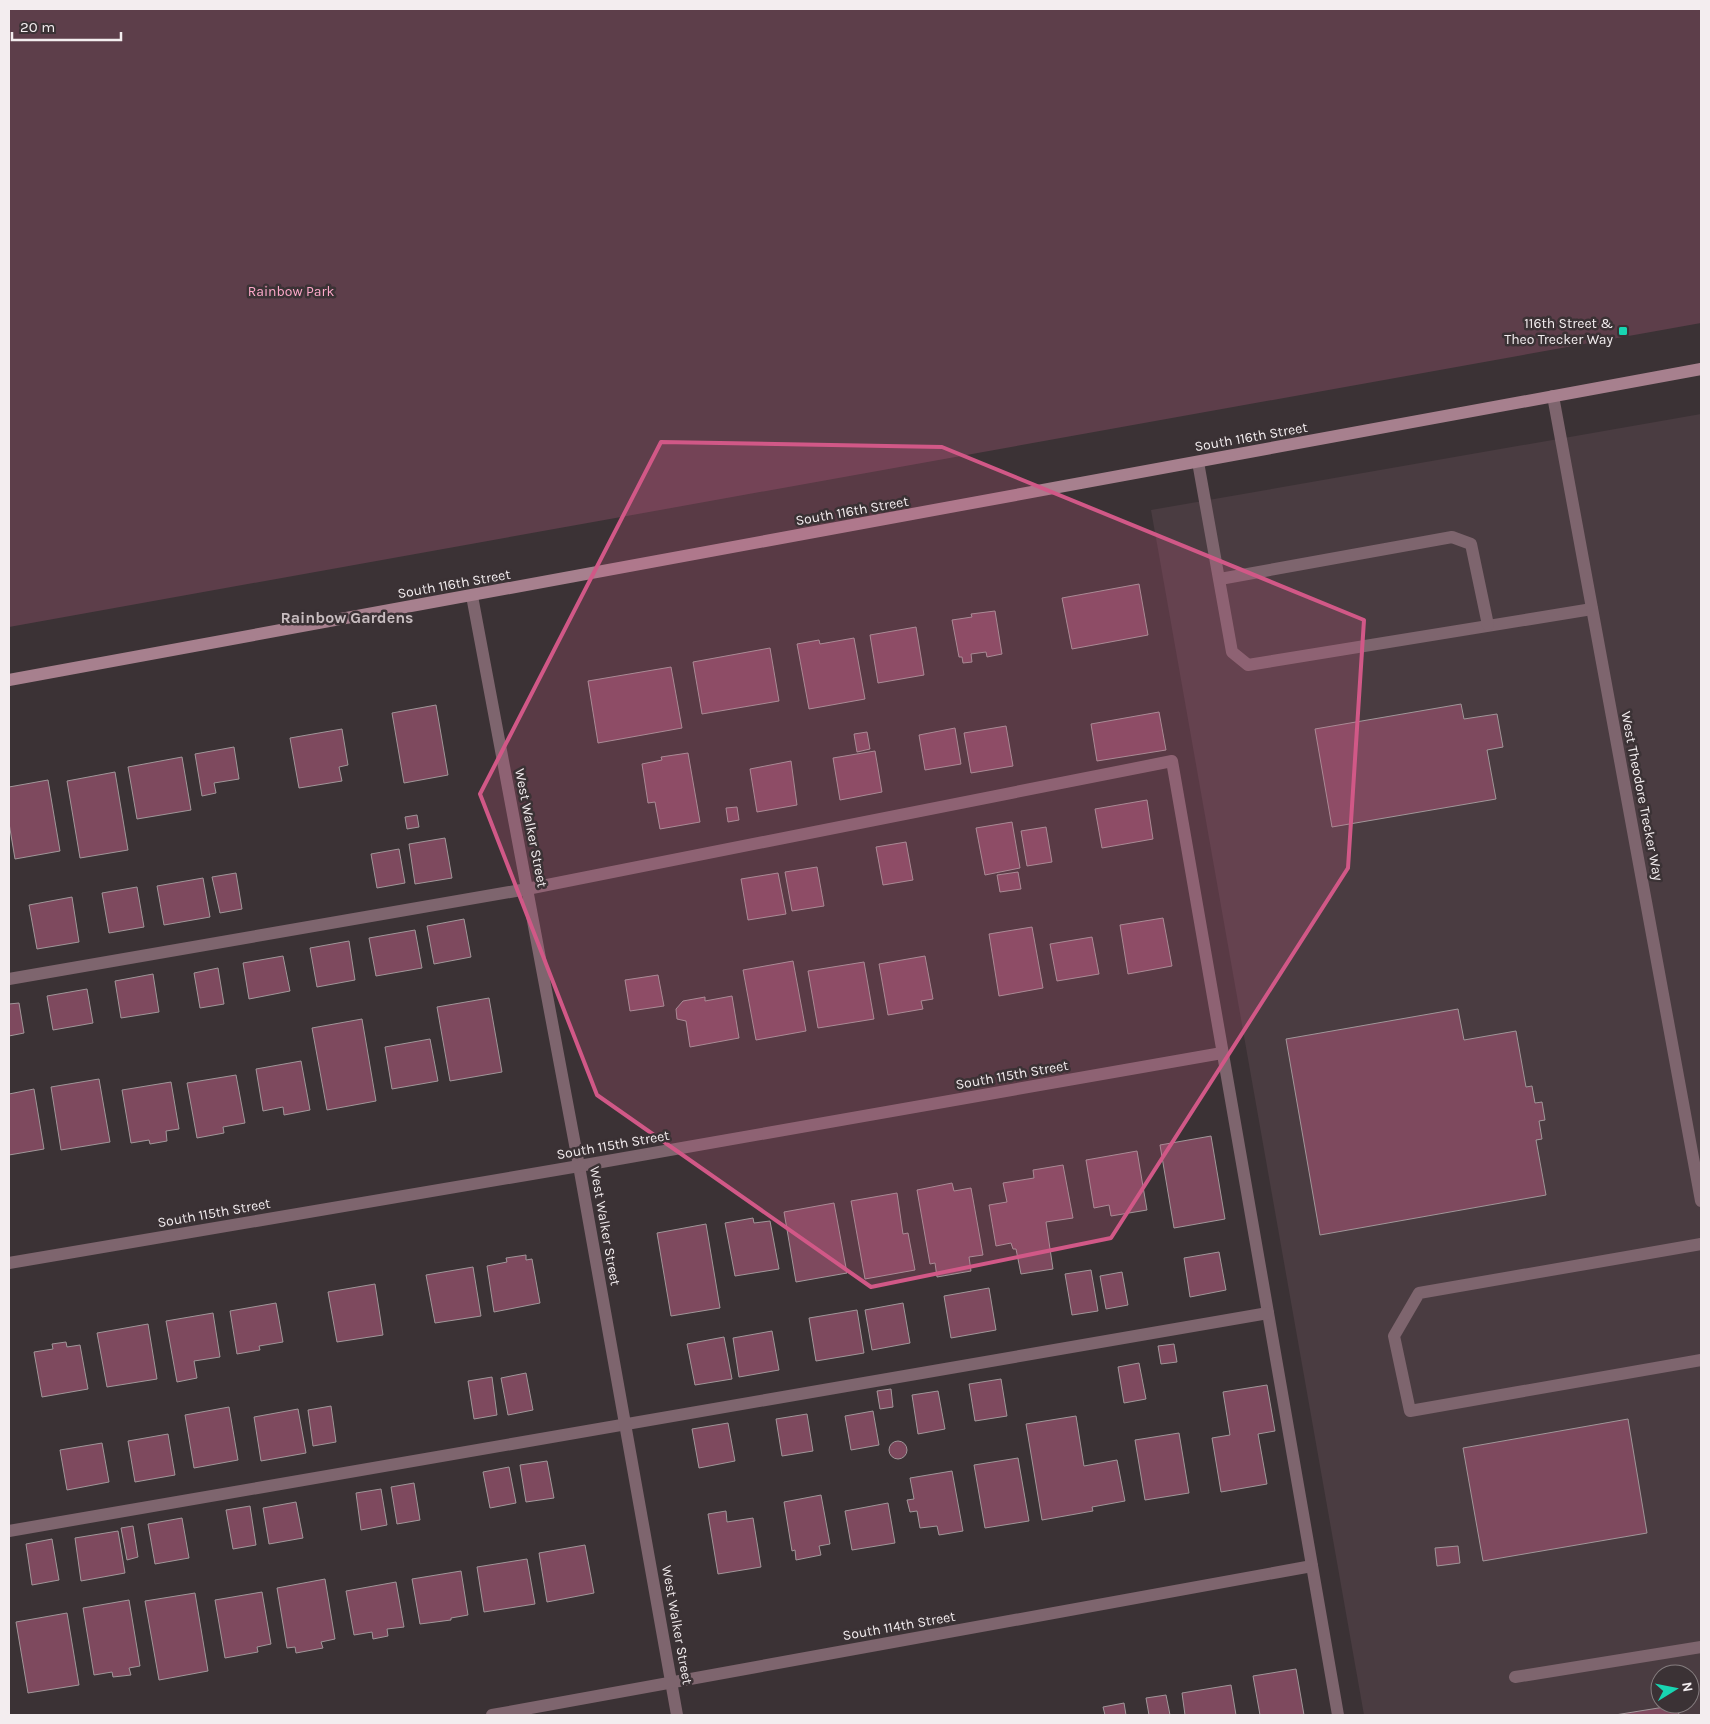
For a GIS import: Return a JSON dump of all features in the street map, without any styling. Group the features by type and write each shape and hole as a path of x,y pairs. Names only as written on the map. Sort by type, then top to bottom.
{"street":[{"name":"South 116th Street","path":"9,680 1701,369"},
{"name":"West Theodore Trecker Way","path":"1553,396 1701,1201"},
{"path":"1198,462 1232,652 1248,664 1592,609"},
{"path":"1220,579 1452,537 1471,544 1488,626"},
{"name":"West Walker Street","path":"472,596 579,1166 678,1715"},
{"path":"9,979 527,889 1172,761 1338,1715"},
{"name":"South 115th Street","path":"9,1263 579,1166 1222,1053"},
{"path":"1701,1244 1419,1293 1394,1336 1410,1411 1701,1360"},
{"path":"9,1532 1268,1313"},
{"name":"South 114th Street","path":"492,1715 1312,1566"},
{"path":"1514,1677 1701,1647"}],"highlighted area":[{"path":"661,442 942,447 1364,620 1348,868 1111,1238 871,1287 597,1095 480,794"}],"shaded area":[{"path":"1701,414 1701,1715 1364,1715 1151,510"}],"green space":[{"name":"Rainbow Park","path":"9,9 1701,9 1701,323 9,627"}],"building":[{"path":"1139,584 1148,635 1072,649 1062,598"},
{"path":"995,611 1002,654 987,657 986,652 971,654 972,662 963,663 962,657 959,657 952,620 972,617 971,614"},
{"path":"916,627 924,675 878,683 870,635"},
{"path":"854,638 865,699 809,709 797,644 819,640 820,644"},
{"path":"770,648 779,701 702,714 693,662"},
{"path":"671,667 682,728 598,743 588,681"},
{"path":"1461,704 1464,719 1497,714 1503,747 1487,750 1496,799 1332,827 1315,729"},
{"path":"436,705 448,775 404,783 392,713"},
{"path":"1159,712 1166,750 1097,761 1091,724"},
{"path":"1006,726 1013,766 971,773 964,733"},
{"path":"955,728 961,764 925,770 919,735"},
{"path":"342,729 348,765 339,767 342,781 299,788 290,738"},
{"path":"867,732 870,749 857,752 854,734"},
{"path":"234,747 239,779 214,783 216,793 202,796 195,754"},
{"path":"875,751 882,792 840,800 833,758"},
{"path":"688,753 700,822 660,829 655,802 648,803 642,764 662,760 661,757"},
{"path":"182,757 191,810 137,819 128,767"},
{"path":"791,761 797,805 757,812 750,769"},
{"path":"115,772 128,850 80,858 67,781"},
{"path":"48,780 60,851 15,859 9,823 9,787"},
{"path":"1147,800 1153,839 1102,848 1095,809"},
{"path":"737,807 739,820 728,822 726,808"},
{"path":"417,815 419,827 407,829 405,817"},
{"path":"1012,822 1020,868 985,875 976,828"},
{"path":"1046,827 1052,862 1027,866 1021,831"},
{"path":"445,838 452,878 415,884 409,844"},
{"path":"906,842 913,880 883,885 876,847"},
{"path":"399,849 405,883 377,888 371,854"},
{"path":"817,867 824,906 792,911 785,872"},
{"path":"1018,872 1021,889 1000,892 997,875"},
{"path":"236,873 242,909 220,913 212,877"},
{"path":"778,873 786,914 748,920 741,879"},
{"path":"203,878 210,917 164,925 157,886"},
{"path":"137,887 144,927 109,933 102,893"},
{"path":"72,897 79,942 37,949 29,905"},
{"path":"1163,918 1172,966 1128,974 1120,925"},
{"path":"464,919 471,957 434,964 427,926"},
{"path":"1032,927 1043,988 999,996 989,934"},
{"path":"415,930 422,968 376,976 369,938"},
{"path":"1092,937 1099,974 1057,981 1050,944"},
{"path":"349,941 355,980 317,987 310,948"},
{"path":"283,956 290,991 249,999 243,963"},
{"path":"925,956 933,999 921,1001 923,1009 888,1015 879,964"},
{"path":"793,961 806,1031 756,1040 743,970"},
{"path":"864,962 874,1019 818,1028 808,971"},
{"path":"218,968 224,1004 200,1008 194,973"},
{"path":"153,974 159,1012 121,1018 115,981"},
{"path":"658,975 664,1006 630,1011 625,980"},
{"path":"87,989 93,1023 53,1030 47,996"},
{"path":"732,996 739,1038 690,1047 686,1021 677,1019 676,1009 683,1001 705,997 705,1001"},
{"path":"489,998 502,1072 450,1081 437,1007"},
{"path":"19,1003 24,1033 9,1036 9,1004"},
{"path":"1458,1009 1464,1040 1516,1031 1526,1087 1532,1086 1535,1103 1542,1102 1545,1120 1539,1121 1542,1139 1536,1140 1546,1195 1320,1235 1286,1039"},
{"path":"362,1019 376,1101 327,1110 312,1028"},
{"path":"430,1039 438,1081 392,1089 385,1047"},
{"path":"301,1061 310,1110 284,1115 283,1107 263,1111 256,1069"},
{"path":"236,1075 245,1123 223,1127 224,1133 197,1138 187,1083"},
{"path":"99,1079 110,1142 61,1150 51,1087"},
{"path":"171,1082 179,1129 166,1131 167,1141 150,1144 149,1140 131,1143 122,1090"},
{"path":"34,1089 44,1149 9,1155 9,1094"},
{"path":"1211,1136 1225,1219 1174,1228 1160,1145"},
{"path":"1137,1151 1147,1210 1111,1216 1109,1205 1094,1208 1086,1160"},
{"path":"1063,1165 1073,1218 1046,1222 1053,1269 1021,1274 1016,1249 1013,1249 1011,1243 996,1246 989,1205 1007,1202 1003,1183 1034,1178 1033,1170"},
{"path":"952,1183 954,1191 971,1188 983,1255 969,1257 971,1271 937,1277 935,1263 930,1264 917,1190"},
{"path":"897,1193 903,1234 908,1233 915,1270 865,1279 851,1201"},
{"path":"834,1203 847,1273 796,1282 784,1212"},
{"path":"753,1218 754,1223 770,1221 779,1269 735,1276 725,1223"},
{"path":"706,1224 720,1308 671,1316 657,1233"},
{"path":"1219,1252 1226,1290 1190,1297 1184,1258"},
{"path":"526,1255 526,1260 532,1259 540,1303 494,1312 487,1266 507,1262 506,1258"},
{"path":"473,1267 481,1316 435,1323 426,1275"},
{"path":"1091,1270 1098,1311 1072,1315 1065,1274"},
{"path":"1122,1272 1128,1305 1106,1309 1100,1276"},
{"path":"375,1284 383,1335 337,1342 328,1292"},
{"path":"989,1288 996,1330 951,1338 944,1296"},
{"path":"276,1303 283,1342 259,1346 260,1350 237,1354 230,1311"},
{"path":"903,1303 910,1343 872,1350 865,1310"},
{"path":"857,1310 864,1353 816,1361 809,1318"},
{"path":"213,1313 220,1357 194,1361 197,1378 177,1382 166,1321"},
{"path":"148,1324 157,1379 107,1387 97,1333"},
{"path":"772,1331 779,1370 739,1377 733,1338"},
{"path":"724,1337 732,1379 695,1385 687,1344"},
{"path":"66,1342 67,1347 80,1345 88,1389 42,1397 34,1352 53,1349 52,1344"},
{"path":"1174,1344 1177,1362 1161,1364 1158,1346"},
{"path":"1139,1363 1146,1399 1124,1403 1118,1367"},
{"path":"526,1373 533,1410 508,1415 501,1378"},
{"path":"492,1377 497,1415 474,1419 468,1381"},
{"path":"1001,1379 1007,1416 975,1421 969,1384"},
{"path":"1267,1385 1275,1431 1258,1434 1267,1484 1221,1492 1212,1438 1230,1435 1223,1392"},
{"path":"891,1389 893,1407 880,1409 877,1391"},
{"path":"938,1391 945,1429 918,1434 912,1395"},
{"path":"331,1406 336,1442 313,1446 308,1410"},
{"path":"229,1407 238,1460 194,1468 185,1415"},
{"path":"298,1409 306,1453 261,1461 254,1417"},
{"path":"873,1411 879,1445 851,1450 845,1416"},
{"path":"807,1414 813,1451 782,1456 776,1419"},
{"path":"1076,1416 1084,1466 1117,1460 1125,1501 1092,1507 1093,1511 1042,1520 1026,1424"},
{"path":"1628,1419 1647,1533 1483,1561 1463,1448"},
{"path":"728,1423 735,1461 699,1468 692,1429"},
{"path":"1179,1433 1189,1493 1145,1500 1135,1440"},
{"path":"168,1434 175,1475 135,1482 128,1441"},
{"path":"898,1441 904,1444 907,1450 904,1456 898,1459 892,1456 889,1450 892,1444"},
{"path":"102,1443 109,1482 67,1490 60,1450"},
{"path":"1018,1458 1029,1521 985,1528 974,1465"},
{"path":"547,1461 554,1498 526,1502 520,1465"},
{"path":"509,1467 516,1503 490,1508 483,1472"},
{"path":"952,1471 963,1531 939,1535 937,1526 920,1528 917,1511 910,1512 907,1500 914,1499 910,1478"},
{"path":"414,1483 420,1520 397,1524 391,1487"},
{"path":"381,1489 387,1525 361,1530 356,1493"},
{"path":"821,1495 830,1544 819,1546 821,1555 796,1560 795,1550 792,1551 784,1502"},
{"path":"296,1502 303,1538 269,1544 263,1508"},
{"path":"888,1503 895,1543 852,1550 845,1511"},
{"path":"250,1506 256,1545 233,1549 226,1510"},
{"path":"726,1511 727,1522 753,1518 761,1567 718,1574 708,1514"},
{"path":"182,1518 189,1558 155,1564 148,1524"},
{"path":"133,1526 138,1557 127,1560 121,1528"},
{"path":"118,1531 125,1573 81,1581 75,1538"},
{"path":"52,1539 59,1580 32,1585 26,1544"},
{"path":"585,1545 594,1593 547,1602 539,1553"},
{"path":"1458,1546 1460,1563 1437,1566 1435,1548"},
{"path":"527,1559 535,1604 484,1612 477,1567"},
{"path":"461,1571 468,1615 451,1618 451,1620 420,1624 412,1579"},
{"path":"325,1579 335,1639 321,1642 323,1648 296,1653 295,1647 287,1648 277,1588"},
{"path":"396,1582 404,1627 387,1629 388,1636 373,1639 372,1632 354,1635 346,1591"},
{"path":"262,1592 271,1644 257,1647 258,1652 225,1658 215,1600"},
{"path":"195,1593 208,1671 159,1680 145,1601"},
{"path":"129,1600 140,1666 129,1668 131,1675 113,1677 112,1672 94,1675 83,1608"},
{"path":"67,1613 79,1685 28,1693 16,1622"},
{"path":"1296,1669 1304,1715 1260,1715 1253,1676"},
{"path":"1231,1685 1236,1715 1185,1715 1182,1693"},
{"path":"1166,1695 1170,1715 1149,1715 1146,1698"},
{"path":"1124,1703 1126,1715 1105,1715 1103,1707"},
{"path":"1650,1709 1650,1714 1679,1715 1615,1715"}],"place":[{"name":"116th Street & Theo Trecker Way","path":"1623,331"}],"district":[{"name":"Rainbow Gardens","path":"347,617"}]}
